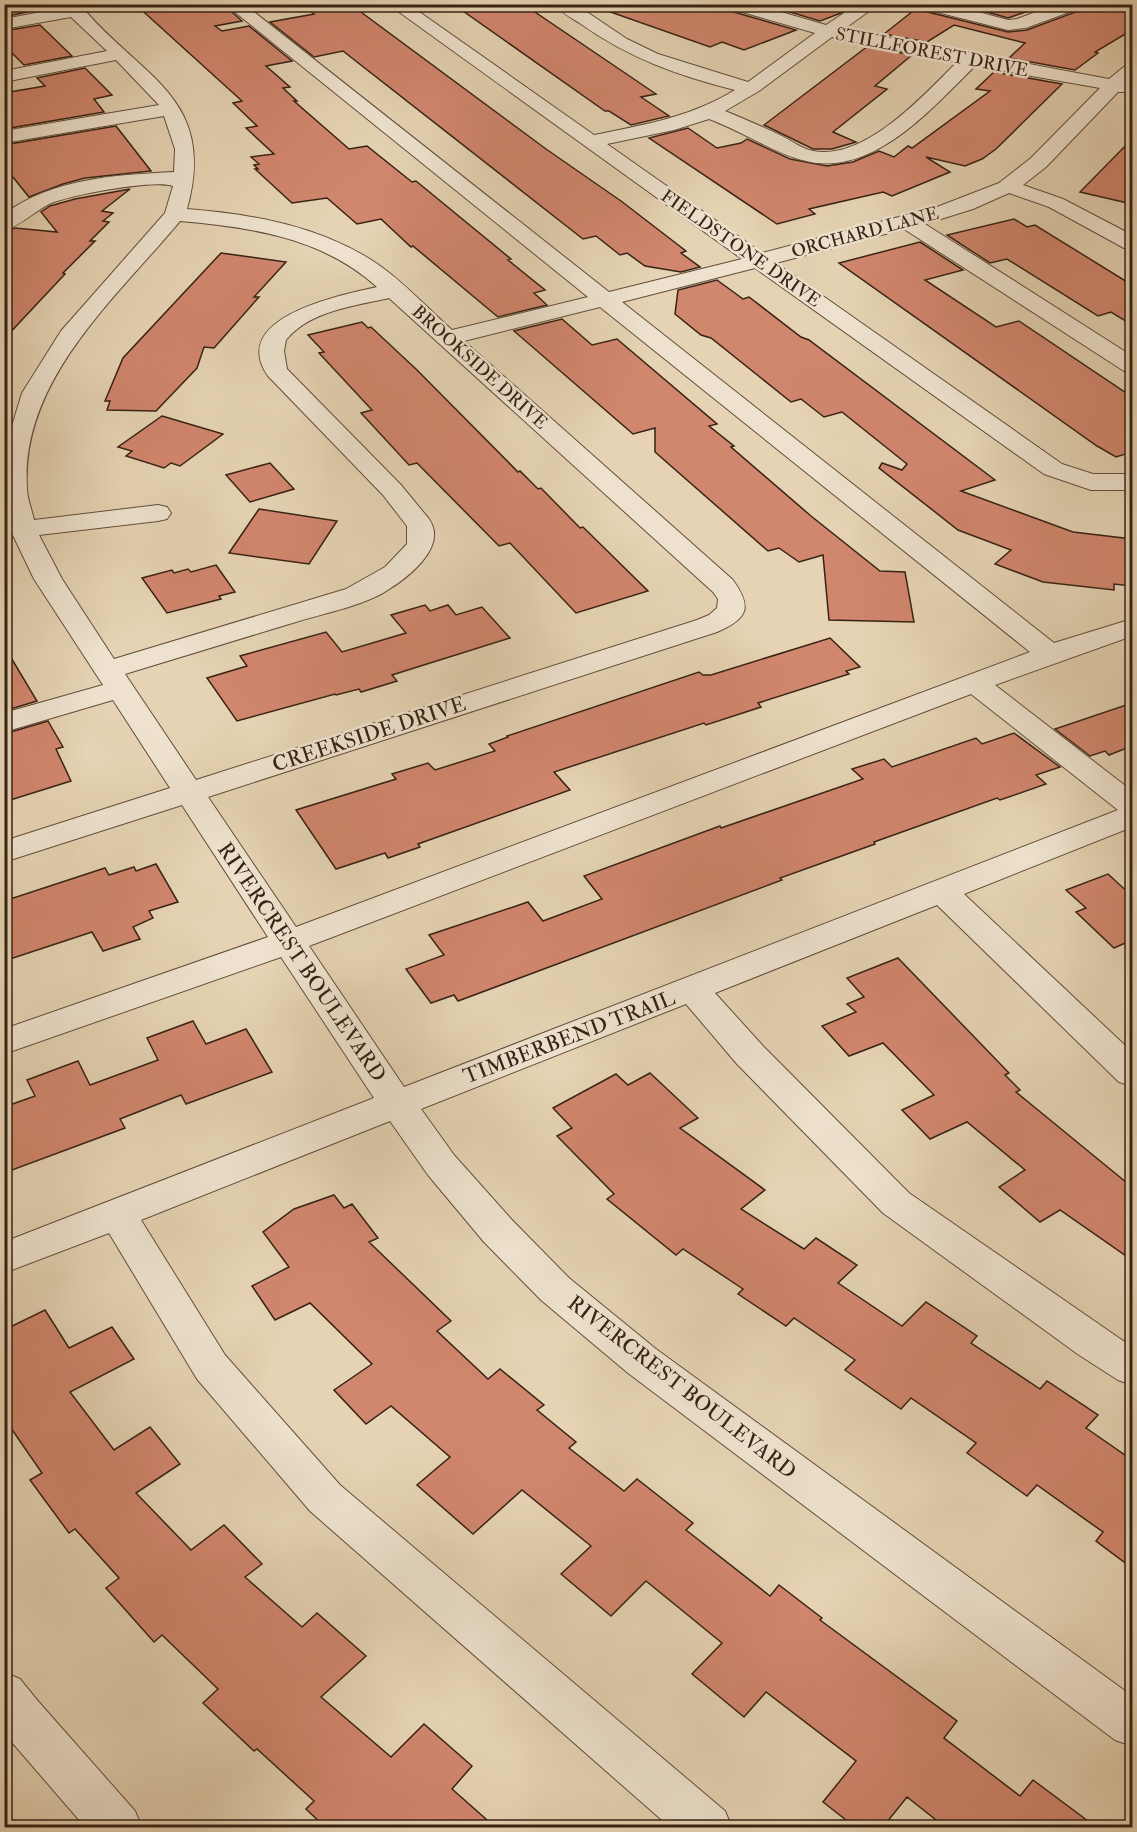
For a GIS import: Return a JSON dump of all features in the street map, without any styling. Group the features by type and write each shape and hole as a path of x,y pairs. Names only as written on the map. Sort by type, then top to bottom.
{"street":[{"path":"233,4 1050,654"},
{"name":"FIELDSTONE DRIVE","path":"396,4 1053,469 1091,482 1132,482"},
{"path":"563,4 622,44 644,55 699,75 749,88"},
{"name":"STILLFOREST DRIVE","path":"734,4 829,31 970,60 1122,87"},
{"path":"591,142 709,112 749,88 871,4"},
{"path":"927,4 1008,25 1020,24 1074,4"},
{"path":"4,24 72,8"},
{"name":"RIVERCREST BOULEVARD","path":"72,8 158,91 171,109 185,149 183,178 174,214 132,265 72,331 34,393 22,425 15,461 14,490 23,529 48,579 397,1104 441,1165 498,1231 555,1289 642,1361 1132,1724"},
{"path":"4,77 121,54"},
{"path":"709,112 814,157 840,154 858,150 878,140 913,115 970,60"},
{"name":"ORCHARD LANE","path":"448,338 759,261 952,209 1006,186 1023,176 1122,87 1132,70"},
{"path":"4,137 171,109"},
{"path":"4,224 31,205 52,195 118,182 183,178"},
{"path":"1006,186 1056,203 1129,239"},
{"name":"BROOKSIDE DRIVE","path":"174,214 227,218 301,235 352,256 448,338 723,586 732,599 730,610"},
{"path":"906,221 1132,366"},
{"path":"4,723 114,680 356,595 395,573 412,556 420,544 420,525 392,490 276,371 271,354 274,340 283,328 298,318 314,311 394,290"},
{"path":"23,529 158,513"},
{"name":"CREEKSIDE DRIVE","path":"4,852 707,626 719,621 730,610"},
{"path":"4,1042 288,942 1050,654 1132,627"},
{"path":"975,683 1132,806"},
{"name":"TIMBERBEND TRAIL","path":"4,1258 1132,816"},
{"path":"942,891 1132,1073"},
{"path":"692,989 750,1054 896,1203 1093,1343 1132,1368"},
{"path":"117,1214 211,1367 325,1498 708,1827"},
{"path":"4,1694 20,1716 118,1827"}],"building":[{"path":"4,4 19,4 27,12 4,17"},
{"path":"135,4 223,4 242,21 215,26 222,31 249,26 292,61 266,66 290,87 283,88 297,101 294,101 349,149 367,146 412,182 416,181 545,290 534,293 547,305 498,317 413,246 411,247 381,219 357,224 327,198 292,203 255,169 258,169 254,165 259,164 251,157 274,154 246,128 257,126 233,103 242,101"},
{"path":"301,4 350,4 546,149 621,201 686,251 681,253 700,267 681,272 645,266 627,253 620,255 596,236 583,239 343,51 314,57 270,22 314,14"},
{"path":"453,4 523,4 656,94 641,97 669,116 631,125 609,111 605,111"},
{"path":"603,4 724,4 727,10 796,30 744,50 722,42 710,47 602,9"},
{"path":"763,4 853,4 841,13 820,21"},
{"path":"959,4 1049,4 1008,18"},
{"path":"1084,4 1132,4 1132,30 1095,52 1098,53 1075,70 1009,58 1025,43 954,25 927,42 884,34 918,7 920,10 1008,32 1027,30 1081,10"},
{"path":"40,25 72,56 24,65 4,45 4,31"},
{"path":"868,46 912,55 875,86 887,89 833,132 856,142 832,149 813,149 764,125"},
{"path":"85,68 112,95 94,99 104,112 4,129 4,93 45,86 37,78"},
{"path":"994,72 1062,84 996,149 982,159 965,166 926,157 950,172 892,196 883,192 809,209 815,214 777,224 649,138 688,128 717,148 741,143 747,139 790,159 827,166 853,162 879,151 894,157 908,146 912,148 990,91 976,89"},
{"path":"116,126 151,171 85,178 29,197 4,166 4,145"},
{"path":"1132,139 1132,204 1080,192"},
{"path":"130,189 102,211 113,213 103,221 109,222 90,241 95,241 4,339 4,232 15,228 57,232 41,212 50,206"},
{"path":"1014,219 1027,227 1035,225 1132,285 1132,325 1111,312 1098,316 1007,259 990,263 947,235"},
{"path":"920,242 963,270 925,280 996,327 1019,321 1132,397 1132,452 1116,457 1097,446 839,263"},
{"path":"221,253 286,262 254,297 259,297 214,348 204,347 197,368 156,411 107,410 110,401 105,401 123,358"},
{"path":"717,280 743,299 749,297 801,337 809,340 995,480 961,491 1073,532 1132,539 1132,586 1114,584 1114,590 1043,582 995,564 1011,550 958,530 879,468 882,463 902,470 907,464 842,412 824,417 801,399 791,402 711,338 701,335 675,314 678,290"},
{"path":"562,319 592,345 617,339 717,424 709,426 811,516 880,571 905,572 914,622 829,620 823,555 799,562 779,548 768,551 655,452 655,428 633,434 514,331"},
{"path":"362,322 368,328 371,327 417,370 518,472 520,471 538,489 541,488 648,591 576,613 510,543 499,546 417,463 409,465 361,413 372,410 319,353 324,352 308,335"},
{"path":"162,416 223,434 180,466 171,463 164,468 126,456 132,451 118,447"},
{"path":"270,463 294,489 250,502 226,475"},
{"path":"259,509 337,521 309,564 229,553"},
{"path":"216,565 235,592 219,596 221,599 167,613 142,578 172,570 174,573 188,569 191,572"},
{"path":"425,605 430,611 448,605 456,615 482,607 510,638 392,675 397,681 361,692 359,689 335,694 237,721 207,678 247,666 240,656 326,632 342,652 406,633 391,615"},
{"path":"830,638 860,667 846,671 849,674 758,703 761,707 706,725 704,723 554,772 570,790 418,844 420,847 388,858 385,853 336,869 296,810 396,779 392,774 428,763 435,770 495,751 489,744 507,736 699,672 703,675 711,675"},
{"path":"4,646 37,701 4,711"},
{"path":"1132,703 1132,746 1109,755 1105,751 1090,756 1055,729"},
{"path":"48,721 63,747 56,749 71,781 4,802 4,734"},
{"path":"1014,733 1060,767 1036,775 1046,784 1000,800 997,798 874,842 875,844 780,878 782,880 458,1001 454,995 431,1003 406,969 444,955 429,935 528,902 543,921 602,899 584,876 720,826 721,828 863,779 852,769 884,759 892,767 976,738 982,744"},
{"path":"156,864 178,902 149,911 153,918 133,927 140,939 103,951 92,932 4,961 4,901 105,868 109,875 134,867 136,871"},
{"path":"1108,874 1132,896 1132,940 1114,948 1076,912 1086,908 1066,890"},
{"path":"898,958 1009,1073 1005,1075 1020,1090 1016,1092 1132,1187 1132,1260 1060,1210 1040,1222 999,1187 1025,1170 967,1122 930,1139 902,1110 934,1095 883,1043 849,1056 822,1026 856,1012 847,1004 864,997 847,978"},
{"path":"193,1021 206,1044 246,1029 272,1072 186,1104 181,1095 120,1119 125,1128 4,1173 4,1107 35,1096 27,1080 78,1061 90,1085 158,1060 147,1038"},
{"path":"650,1073 698,1118 680,1128 765,1190 741,1209 804,1249 816,1238 857,1265 838,1283 902,1326 926,1302 977,1336 971,1343 1040,1389 1047,1381 1098,1415 1086,1428 1132,1460 1132,1568 1096,1541 1103,1532 1037,1485 1027,1496 967,1453 976,1443 911,1398 901,1409 845,1370 855,1360 794,1318 786,1326 738,1294 743,1289 683,1249 676,1255 607,1199 614,1194 557,1136 572,1128 553,1108 616,1074 628,1085"},
{"path":"334,1195 344,1208 352,1204 378,1238 369,1242 451,1321 437,1331 488,1379 500,1369 544,1405 537,1410 576,1442 569,1448 624,1491 637,1479 693,1523 686,1530 770,1596 779,1585 822,1618 820,1620 957,1721 944,1738 1020,1796 1033,1780 1096,1827 945,1827 907,1797 883,1827 855,1827 823,1802 856,1761 766,1692 744,1717 692,1674 722,1643 646,1581 611,1616 561,1574 591,1546 522,1490 473,1534 417,1485 450,1457 391,1406 366,1424 334,1390 372,1364 310,1303 275,1320 252,1286 289,1267 263,1232 294,1209"},
{"path":"45,1310 69,1348 112,1327 134,1359 70,1392 114,1450 150,1427 180,1464 136,1493 191,1550 224,1525 262,1564 245,1577 302,1627 317,1613 366,1656 321,1697 391,1757 424,1724 472,1766 452,1789 495,1827 325,1827 306,1809 314,1801 257,1749 254,1751 203,1703 218,1689 162,1635 154,1642 106,1588 119,1578 75,1529 69,1533 30,1480 42,1473 4,1418 4,1330"}]}
